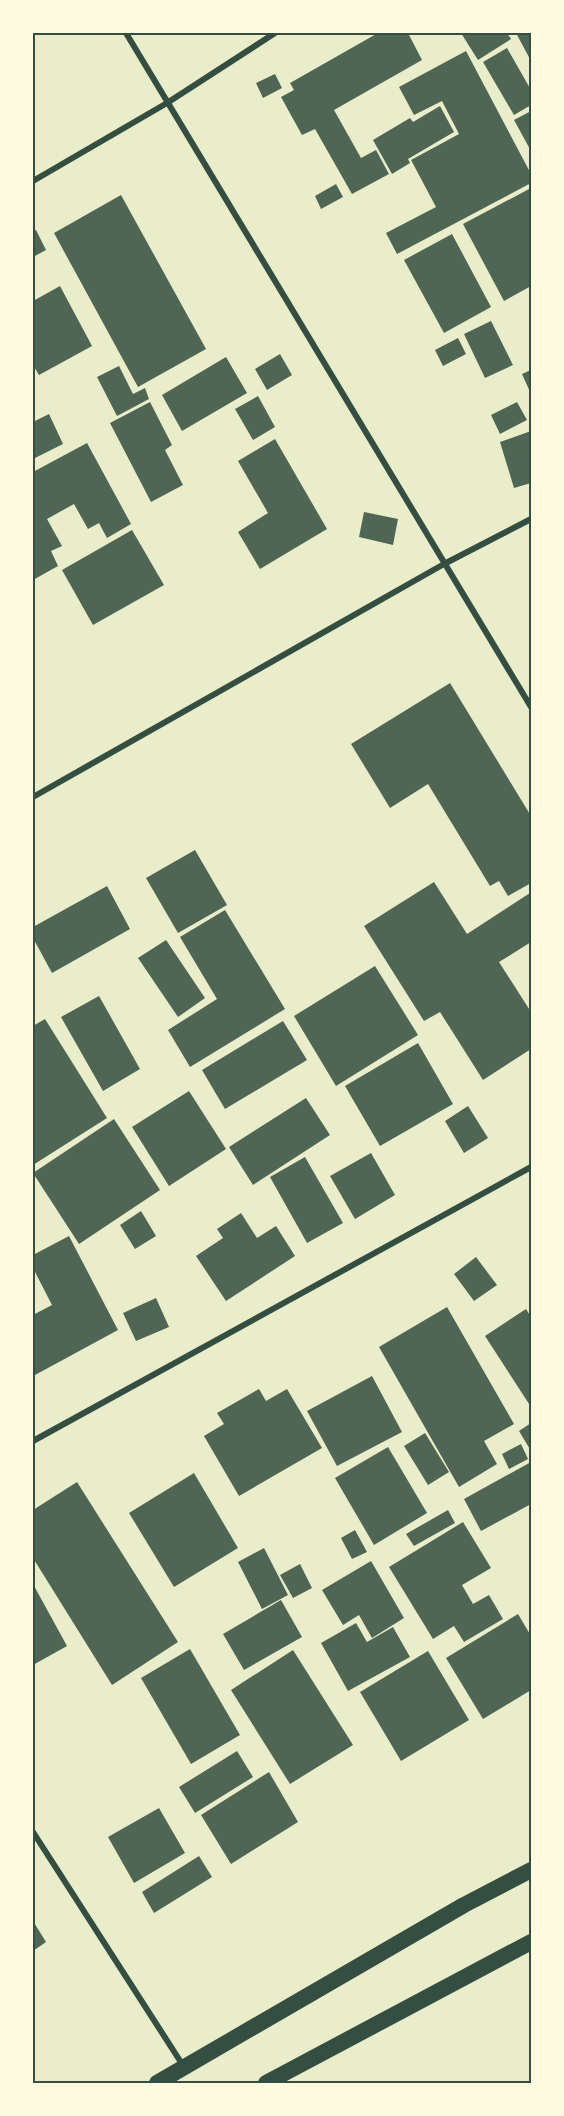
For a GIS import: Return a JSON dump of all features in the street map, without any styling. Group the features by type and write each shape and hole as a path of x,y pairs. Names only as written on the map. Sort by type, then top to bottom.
{"highway":[{"path":"157,2083 464,1905 531,1870"},
{"path":"266,2083 531,1942"}],"street":[{"path":"126,33 531,707"},
{"path":"33,181 167,102 274,33"},
{"path":"33,797 444,564 531,519"},
{"path":"33,1441 531,1167"},
{"path":"33,1832 184,2067"}],"building":[{"path":"378,33 408,33 422,60 334,110 361,158 376,150 389,174 352,194 315,129 302,135 281,97 294,90 290,83"},
{"path":"461,33 507,33 511,39 478,60"},
{"path":"516,33 531,33 531,61"},
{"path":"507,48 531,90 531,105 514,115 483,62"},
{"path":"466,51 531,174 531,183 397,254 386,233 436,207 411,160 459,134 442,101 414,115 399,87"},
{"path":"275,74 282,88 263,98 256,83"},
{"path":"440,106 454,132 408,159 410,163 392,174 373,140 410,118 413,122"},
{"path":"531,111 531,151 514,120"},
{"path":"336,184 343,197 321,209 315,196"},
{"path":"531,188 531,286 504,301 463,224"},
{"path":"121,195 206,349 138,387 54,233"},
{"path":"36,230 46,250 33,257 33,231"},
{"path":"452,234 491,307 444,333 404,260"},
{"path":"60,286 92,346 39,375 33,365 33,301"},
{"path":"491,321 513,365 485,378 464,334"},
{"path":"458,338 466,354 443,366 435,350"},
{"path":"280,354 292,375 267,390 255,369"},
{"path":"226,357 247,393 182,431 162,395"},
{"path":"119,366 133,394 145,388 149,399 117,416 97,377"},
{"path":"531,370 531,394 522,374"},
{"path":"258,396 275,427 253,440 235,409"},
{"path":"150,402 172,445 165,450 183,485 151,502 110,423"},
{"path":"517,402 527,420 500,434 491,415"},
{"path":"49,414 63,444 35,458 33,455 33,422"},
{"path":"531,431 531,483 514,488 500,442"},
{"path":"275,439 327,529 260,569 238,532 268,513 238,461"},
{"path":"87,443 131,524 107,538 99,523 88,529 74,504 47,519 62,546 51,551 58,566 33,580 33,472"},
{"path":"364,512 398,519 393,545 359,537"},
{"path":"132,530 164,585 93,625 62,570"},
{"path":"450,683 531,816 531,883 508,896 499,881 490,886 428,784 390,808 351,744"},
{"path":"195,850 227,905 178,933 146,878"},
{"path":"434,882 467,934 530,893 531,895 531,942 499,962 531,1012 531,1049 483,1080 440,1012 424,1021 364,926"},
{"path":"107,886 130,929 52,973 33,938 33,927"},
{"path":"225,910 285,1009 190,1067 168,1030 217,999 180,937"},
{"path":"166,940 205,998 178,1017 138,958"},
{"path":"375,966 418,1035 336,1086 294,1016"},
{"path":"99,996 140,1069 103,1091 61,1017"},
{"path":"45,1019 107,1118 33,1165 33,1026"},
{"path":"283,1021 307,1060 225,1109 202,1070"},
{"path":"418,1043 453,1104 380,1146 345,1086"},
{"path":"189,1091 226,1149 169,1186 132,1127"},
{"path":"306,1098 330,1135 253,1185 229,1147"},
{"path":"468,1106 488,1138 464,1153 445,1121"},
{"path":"114,1119 160,1190 79,1244 33,1173"},
{"path":"371,1153 395,1195 355,1219 330,1176"},
{"path":"305,1157 343,1223 307,1243 270,1177"},
{"path":"141,1211 156,1236 135,1249 120,1225"},
{"path":"241,1213 257,1238 276,1226 295,1256 226,1301 196,1256 223,1238 217,1229"},
{"path":"69,1236 118,1330 35,1375 33,1371 33,1315 52,1305 33,1268 33,1255"},
{"path":"476,1257 497,1285 474,1301 454,1274"},
{"path":"156,1298 169,1327 136,1341 123,1313"},
{"path":"447,1307 514,1424 484,1441 497,1464 459,1487 379,1347"},
{"path":"526,1309 531,1317 531,1407 485,1336"},
{"path":"372,1376 402,1432 337,1466 307,1411"},
{"path":"259,1389 266,1401 287,1389 322,1448 239,1496 204,1436 224,1424 217,1413"},
{"path":"531,1423 531,1451 519,1431"},
{"path":"425,1433 449,1472 428,1485 404,1446"},
{"path":"521,1444 528,1459 509,1469 502,1454"},
{"path":"388,1447 427,1513 374,1545 335,1478"},
{"path":"531,1462 531,1504 481,1531 464,1499"},
{"path":"194,1473 238,1548 174,1587 129,1513"},
{"path":"77,1482 178,1642 112,1685 33,1558 33,1510"},
{"path":"448,1510 455,1523 414,1546 406,1534"},
{"path":"463,1522 491,1568 462,1585 473,1604 489,1595 503,1619 464,1642 454,1626 433,1639 389,1567"},
{"path":"355,1530 367,1552 352,1559 341,1538"},
{"path":"264,1548 288,1595 262,1609 238,1562"},
{"path":"371,1561 404,1618 372,1638 359,1615 343,1625 322,1590"},
{"path":"300,1564 312,1588 293,1598 280,1575"},
{"path":"33,1584 67,1646 33,1665"},
{"path":"281,1600 302,1637 244,1670 223,1634"},
{"path":"518,1614 531,1636 531,1690 483,1719 446,1658"},
{"path":"356,1623 367,1642 393,1627 410,1657 348,1691 321,1643"},
{"path":"190,1649 240,1735 191,1764 141,1678"},
{"path":"293,1650 353,1745 290,1784 231,1690"},
{"path":"428,1651 469,1720 401,1761 360,1692"},
{"path":"237,1751 253,1777 195,1813 179,1787"},
{"path":"269,1772 298,1822 231,1864 201,1815"},
{"path":"159,1808 185,1853 134,1883 108,1837"},
{"path":"199,1856 212,1877 154,1913 142,1892"},
{"path":"33,1921 46,1942 33,1951"}]}
